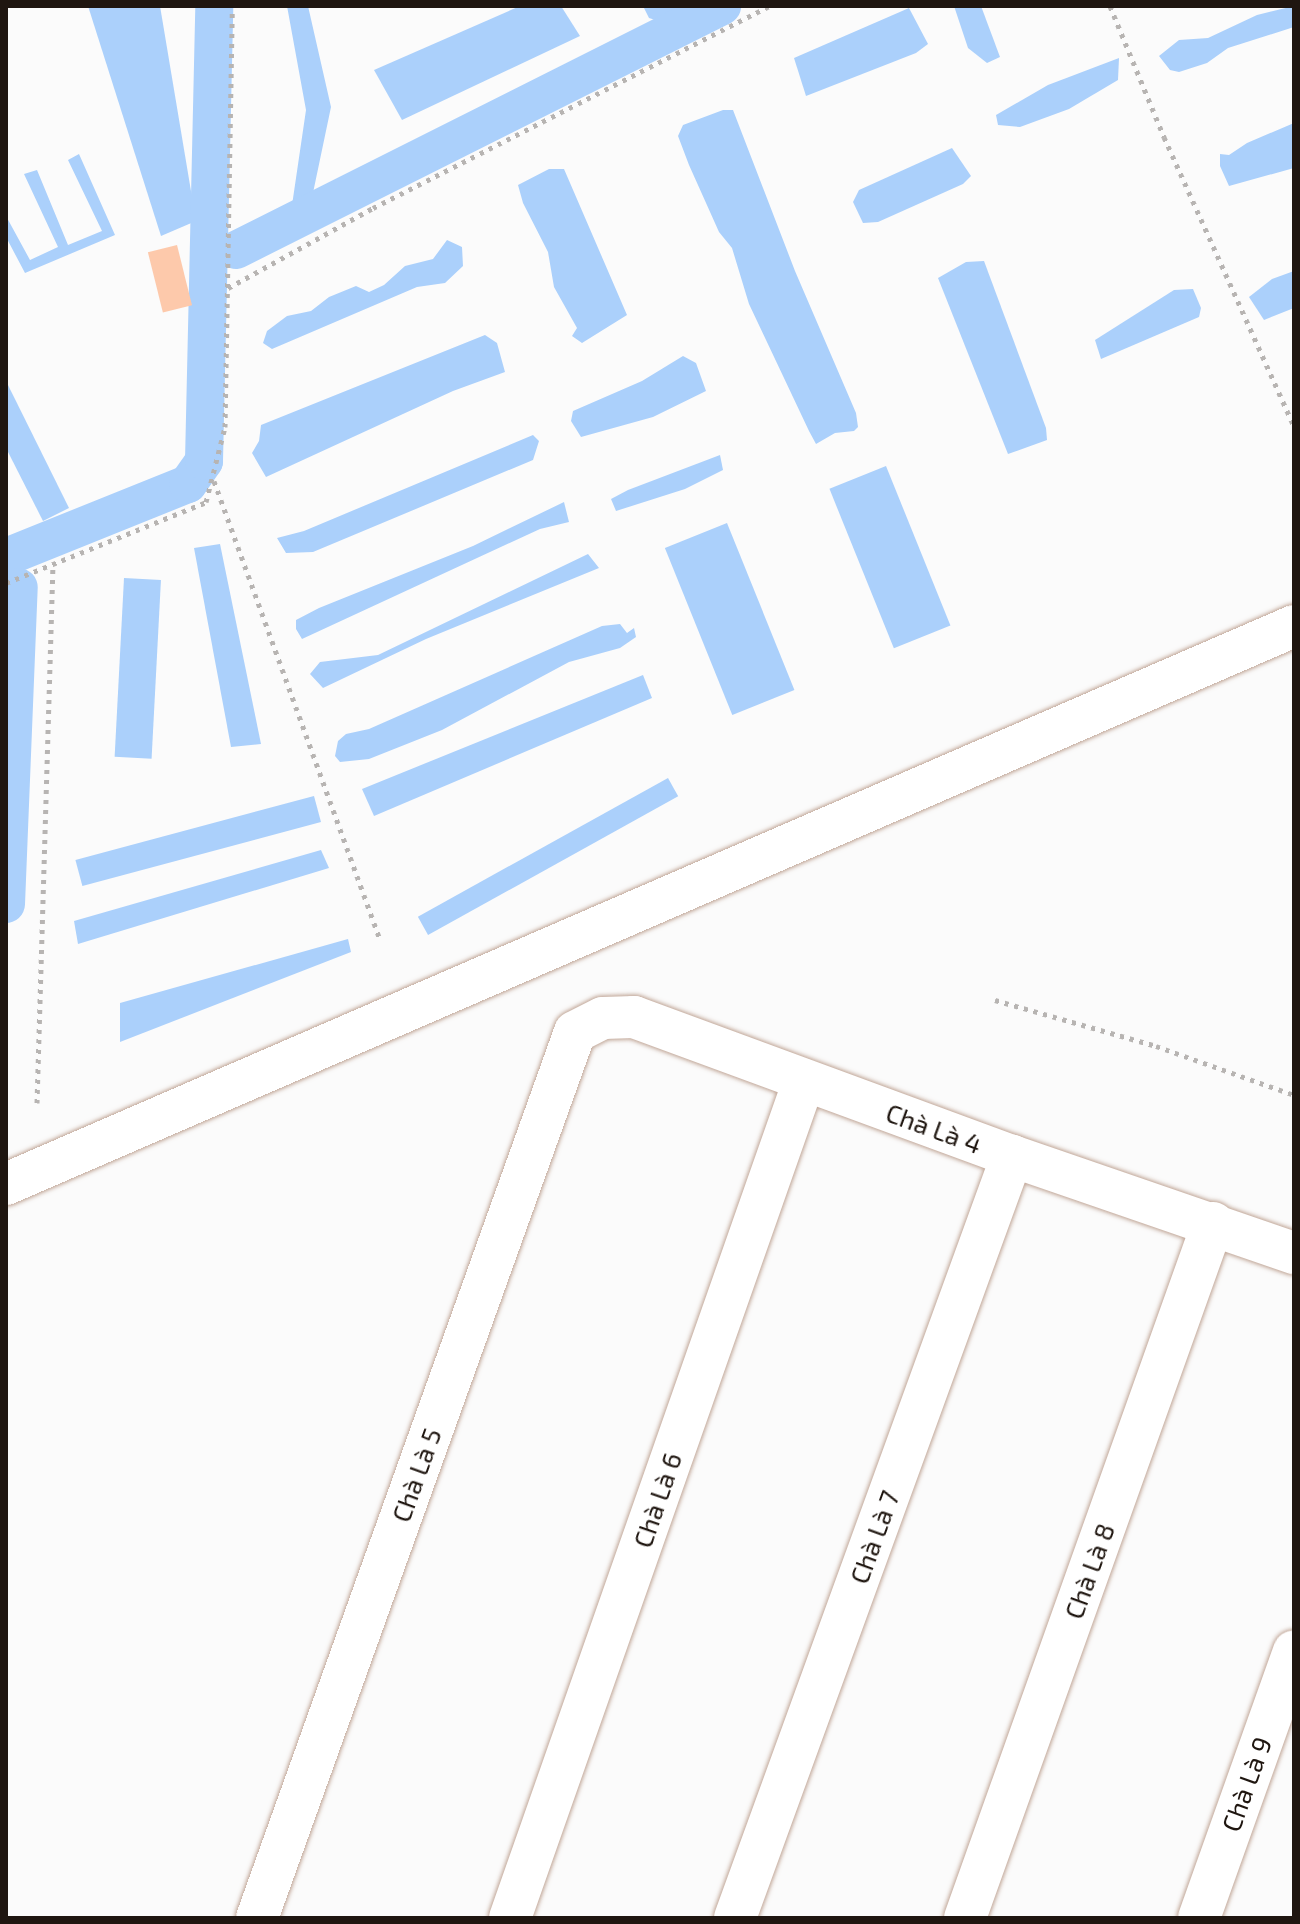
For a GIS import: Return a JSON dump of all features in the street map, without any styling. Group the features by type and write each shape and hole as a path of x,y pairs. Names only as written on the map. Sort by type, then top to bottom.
{"street":[{"path":"6,1184 1294,626"},
{"name":"Chà Là 4","path":"575,1032 603,1018 634,1017 1012,1156 1294,1253"},
{"name":"Chà Là 5","path":"257,1918 575,1032"},
{"name":"Chà Là 6","path":"510,1918 804,1081"},
{"name":"Chà Là 7","path":"735,1918 1012,1156"},
{"name":"Chà Là 8","path":"965,1918 1213,1223"},
{"name":"Chà Là 9","path":"1199,1918 1294,1651"}],"path":[{"path":"6,583 206,502 225,427 232,6"},
{"path":"227,289 373,208 769,6"},
{"path":"1110,6 1170,151 1294,426"},
{"path":"213,480 380,940"},
{"path":"37,1103 53,565"},
{"path":"995,1000 1156,1046 1294,1095"}],"water":[{"path":"88,6 160,6 196,221 161,236"},
{"path":"287,6 308,6 331,107 309,212 291,212 306,110"},
{"path":"520,6 561,6 580,36 402,120 374,70"},
{"path":"643,6 695,7 688,18 668,24 649,18"},
{"path":"954,6 981,6 1000,57 987,63 968,48"},
{"path":"1294,6 1294,27 1228,48 1207,63 1179,72 1170,70 1159,56 1179,40 1208,38 1257,15"},
{"path":"909,8 928,44 916,53 806,96 794,58"},
{"path":"1119,58 1118,80 1069,109 1020,127 998,125 996,115 1048,85"},
{"path":"723,110 733,110 795,271 856,413 858,427 854,431 835,433 816,444 749,304 732,248 719,232 678,136 683,125"},
{"path":"1294,123 1294,168 1229,186 1220,166 1220,154 1229,155 1247,143"},
{"path":"952,148 971,176 963,184 878,222 863,223 853,202 859,190"},
{"path":"79,154 115,235 25,273 6,237 6,216 30,260 58,247 24,174 37,170 68,245 102,231 68,160"},
{"path":"549,169 564,169 627,315 582,343 572,336 577,328 554,287 548,252 523,203 518,185"},
{"path":"447,240 462,247 463,266 445,283 417,287 272,349 263,343 267,331 287,316 311,311 329,297 356,286 369,292 384,285 405,266 433,259"},
{"path":"984,261 1046,428 1047,440 1008,454 938,278 966,262"},
{"path":"1294,271 1294,308 1264,320 1249,297 1272,279"},
{"path":"1193,289 1201,308 1199,317 1101,359 1095,340 1174,290"},
{"path":"485,335 497,343 505,372 453,391 266,477 252,453 259,441 261,425"},
{"path":"683,356 696,363 706,391 653,417 581,437 571,421 573,411 642,381"},
{"path":"6,381 69,508 43,521 6,448"},
{"path":"533,435 539,441 533,460 313,552 286,553 277,538 304,531"},
{"path":"720,455 723,470 685,489 616,511 611,499"},
{"path":"886,466 950,625 894,648 829,489"},
{"path":"564,502 569,522 540,529 302,639 296,629 296,620 319,608 473,546"},
{"path":"727,523 794,690 732,715 665,548"},
{"path":"220,544 261,744 231,747 194,548"},
{"path":"588,554 599,568 426,639 323,688 310,674 320,662 378,655"},
{"path":"124,578 161,580 152,759 115,757"},
{"path":"620,624 627,633 634,628 636,637 620,648 569,662 442,730 369,759 340,762 335,756 338,741 346,734 369,729 602,626"},
{"path":"643,675 652,698 374,816 362,789"},
{"path":"668,778 678,796 428,935 418,917"},
{"path":"314,796 321,822 82,886 75,860"},
{"path":"321,850 329,868 78,944 74,921"},
{"path":"348,939 351,952 120,1042 120,1003"}],"building":[{"path":"177,245 192,305 163,312 148,252"}],"waterway":[{"path":"6,557 188,484 204,461 214,6"},
{"path":"236,250 722,6"},
{"path":"6,904 19,587"}]}
